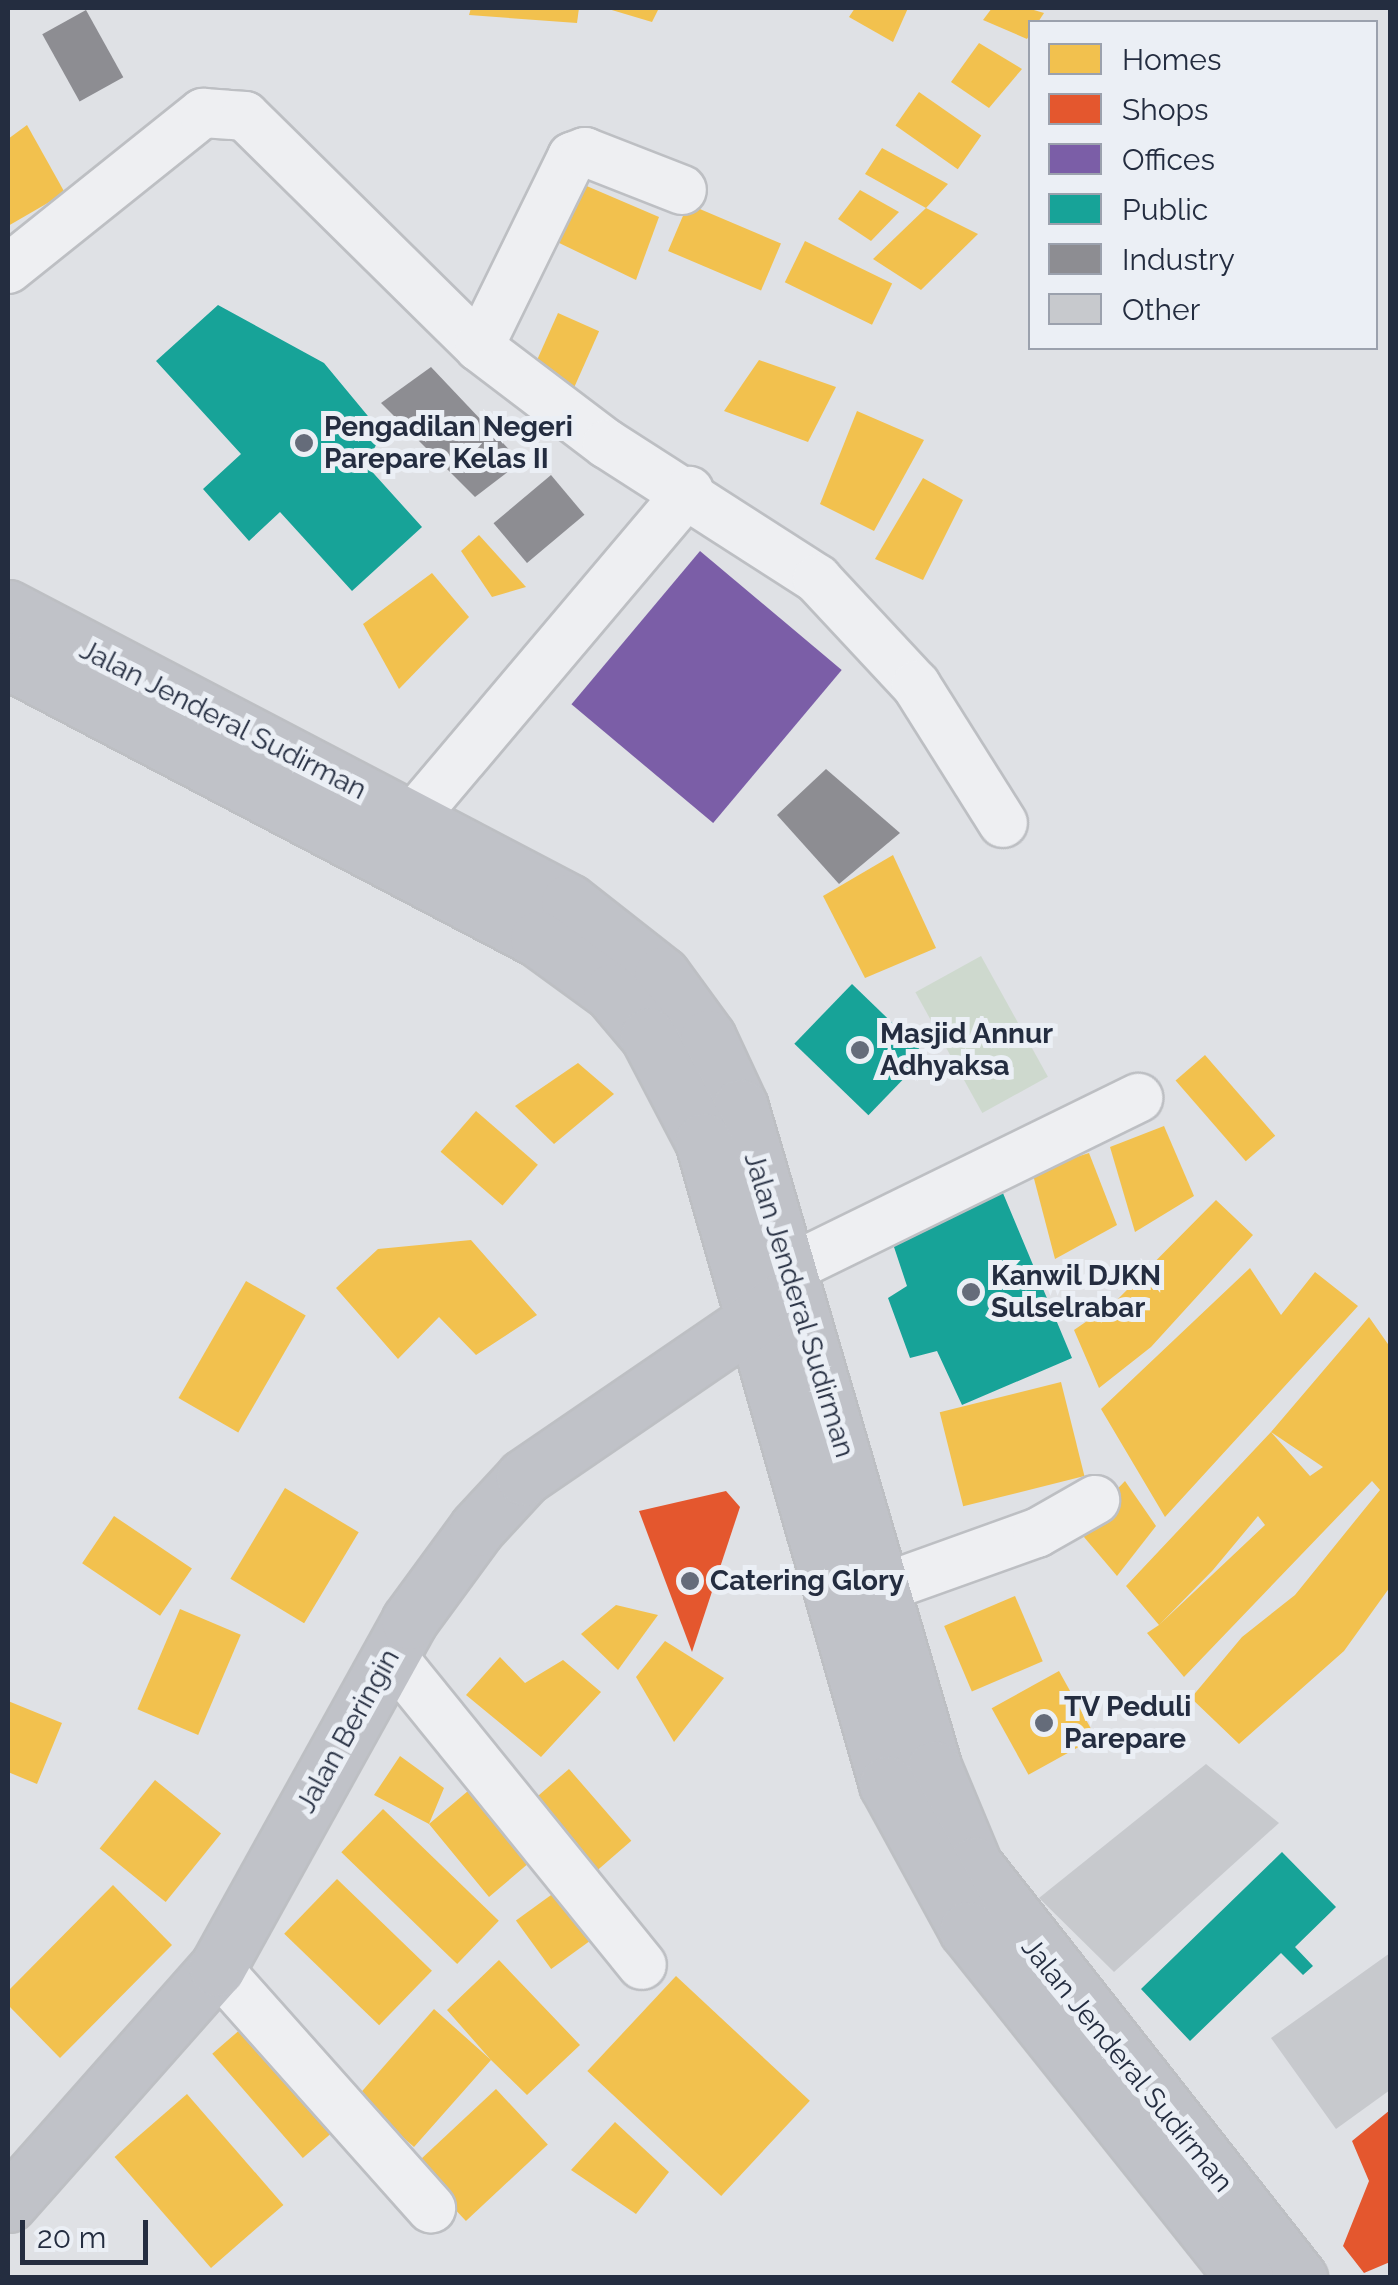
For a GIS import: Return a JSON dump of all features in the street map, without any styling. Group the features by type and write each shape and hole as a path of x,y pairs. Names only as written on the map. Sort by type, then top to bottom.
{"main road":[{"name":"Jalan Jenderal Sudirman","path":"8,608 399,834"},
{"name":"Jalan Jenderal Sudirman","path":"8,661 399,834 569,902 662,975 708,1038 740,1107 887,1784 1245,2278"},
{"name":"Jalan Jenderal Sudirman","path":"779,1294 883,1588 934,1769 956,1875 1299,2278"},
{"name":"Jalan Beringin","path":"13,2187 217,1968 390,1654 440,1574 524,1477 779,1294"}],"street":[{"path":"8,268 203,113 225,108 246,116 479,347 607,444 690,492 817,579 916,685 1003,822"},
{"path":"479,347 572,157 585,152 682,190"},
{"path":"399,834 690,492"},
{"path":"779,1294 1138,1098"},
{"path":"883,1588 1037,1534 1095,1500"},
{"path":"390,1654 642,1966"},
{"path":"217,1968 431,2208"}],"shaded area":[{"path":"981,956 1048,1077 982,1113 915,992"}],"building: Homes":[{"path":"471,8 579,8 577,23 469,15"},
{"path":"605,8 659,8 652,22"},
{"path":"855,8 908,8 893,42 849,17"},
{"path":"992,8 1027,8 1044,13 1039,20 1028,20 1027,39 983,20"},
{"path":"979,43 1022,69 989,108 951,82"},
{"path":"919,92 981,136 958,169 895,126"},
{"path":"27,125 65,193 8,226 8,139"},
{"path":"882,148 948,184 926,208 865,174"},
{"path":"582,184 659,217 636,280 553,240"},
{"path":"860,190 899,212 871,241 838,219"},
{"path":"688,204 781,243 761,290 668,251"},
{"path":"926,208 978,234 921,290 873,259"},
{"path":"805,241 892,284 872,325 785,282"},
{"path":"558,313 599,331 571,393 530,375"},
{"path":"759,360 836,387 808,442 724,411"},
{"path":"857,411 924,440 874,531 820,504"},
{"path":"923,478 963,500 923,580 875,559"},
{"path":"479,535 526,587 492,597 461,551"},
{"path":"432,573 469,617 399,689 363,624"},
{"path":"893,855 936,948 865,978 823,896"},
{"path":"1205,1055 1275,1136 1246,1161 1176,1081"},
{"path":"578,1063 614,1094 554,1144 515,1106"},
{"path":"476,1111 538,1165 502,1206 441,1152"},
{"path":"1164,1126 1194,1196 1135,1232 1110,1147"},
{"path":"1089,1153 1117,1225 1055,1259 1032,1171"},
{"path":"1216,1200 1253,1235 1151,1347 1099,1388 1074,1330 1116,1301"},
{"path":"471,1240 537,1315 476,1355 439,1317 398,1359 336,1288 378,1249"},
{"path":"1250,1268 1281,1315 1315,1272 1358,1306 1165,1517 1101,1409"},
{"path":"246,1281 306,1316 238,1432 178,1398"},
{"path":"1369,1317 1390,1347 1390,1587 1344,1651 1239,1744 1191,1698 1242,1637 1295,1595 1380,1490 1372,1481 1184,1677 1147,1633 1159,1625 1126,1586 1271,1432","holes":["1271,1432 1323,1467 1310,1476","1258,1516 1265,1525 1159,1625"]},
{"path":"1061,1382 1084,1476 963,1506 940,1412"},
{"path":"1125,1481 1156,1526 1117,1576 1078,1530"},
{"path":"285,1488 359,1532 304,1623 230,1579"},
{"path":"114,1516 192,1569 160,1616 82,1563"},
{"path":"1015,1596 1043,1661 972,1691 944,1626"},
{"path":"616,1605 658,1615 618,1670 581,1634"},
{"path":"180,1609 241,1635 198,1735 137,1709"},
{"path":"665,1641 724,1678 674,1742 636,1677"},
{"path":"500,1657 525,1683 563,1660 601,1692 541,1757 466,1695"},
{"name":"TV Peduli Parepare","path":"1059,1671 1096,1737 1028,1775 992,1708"},
{"path":"8,1701 62,1723 37,1784 8,1772"},
{"path":"400,1756 444,1788 429,1824 374,1795"},
{"path":"569,1769 631,1841 591,1875 529,1804"},
{"path":"155,1780 221,1833 166,1902 100,1848"},
{"path":"475,1785 536,1857 489,1897 429,1824"},
{"path":"383,1809 499,1921 457,1964 341,1852"},
{"path":"337,1879 432,1971 379,2025 284,1934"},
{"path":"113,1885 172,1945 60,2058 8,2005 8,1991"},
{"path":"558,1890 593,1939 551,1969 516,1921"},
{"path":"499,1960 580,2045 527,2095 447,2010"},
{"path":"676,1976 810,2101 721,2196 587,2071"},
{"path":"434,2009 491,2060 414,2147 357,2097"},
{"path":"250,2021 341,2125 303,2158 212,2054"},
{"path":"496,2089 548,2145 466,2221 414,2165"},
{"path":"187,2094 283,2205 211,2268 115,2157"},
{"path":"615,2122 669,2172 636,2214 571,2170"}],"building: Shops":[{"name":"Catering Glory","path":"726,1491 740,1507 692,1652 639,1511"},
{"path":"1390,2110 1390,2262 1364,2273 1343,2246 1369,2181 1352,2141"}],"building: Offices":[{"path":"700,551 842,670 713,823 571,704"}],"building: Public":[{"name":"Pengadilan Negeri Parepare Kelas II","path":"218,305 324,363 382,433 366,465 422,527 352,591 280,512 249,541 203,489 241,454 156,361"},
{"name":"Masjid Annur Adhyaksa","path":"852,984 926,1056 868,1115 794,1044"},
{"name":"Kanwil DJKN Sulselrabar","path":"1000,1186 1072,1358 962,1405 937,1351 910,1358 888,1298 907,1286 887,1226"},
{"path":"1282,1852 1336,1907 1295,1947 1313,1966 1303,1975 1281,1953 1190,2041 1141,1989"}],"building: Industry":[{"path":"86,10 123,77 80,102 42,34"},
{"path":"431,367 521,462 475,497 381,403"},
{"path":"551,475 584,515 527,563 494,523"},
{"path":"826,769 900,833 839,884 777,815"}],"building: Other":[{"path":"1206,1764 1279,1823 1114,1972 1039,1898"},
{"path":"1390,1953 1390,2090 1336,2129 1271,2038"}],"place":[{"name":"Pengadilan Negeri Parepare Kelas II","path":"304,443"},
{"name":"Masjid Annur Adhyaksa","path":"860,1050"},
{"name":"Kanwil DJKN Sulselrabar","path":"971,1292"},
{"name":"Catering Glory","path":"690,1581"},
{"name":"TV Peduli Parepare","path":"1044,1723"}]}
